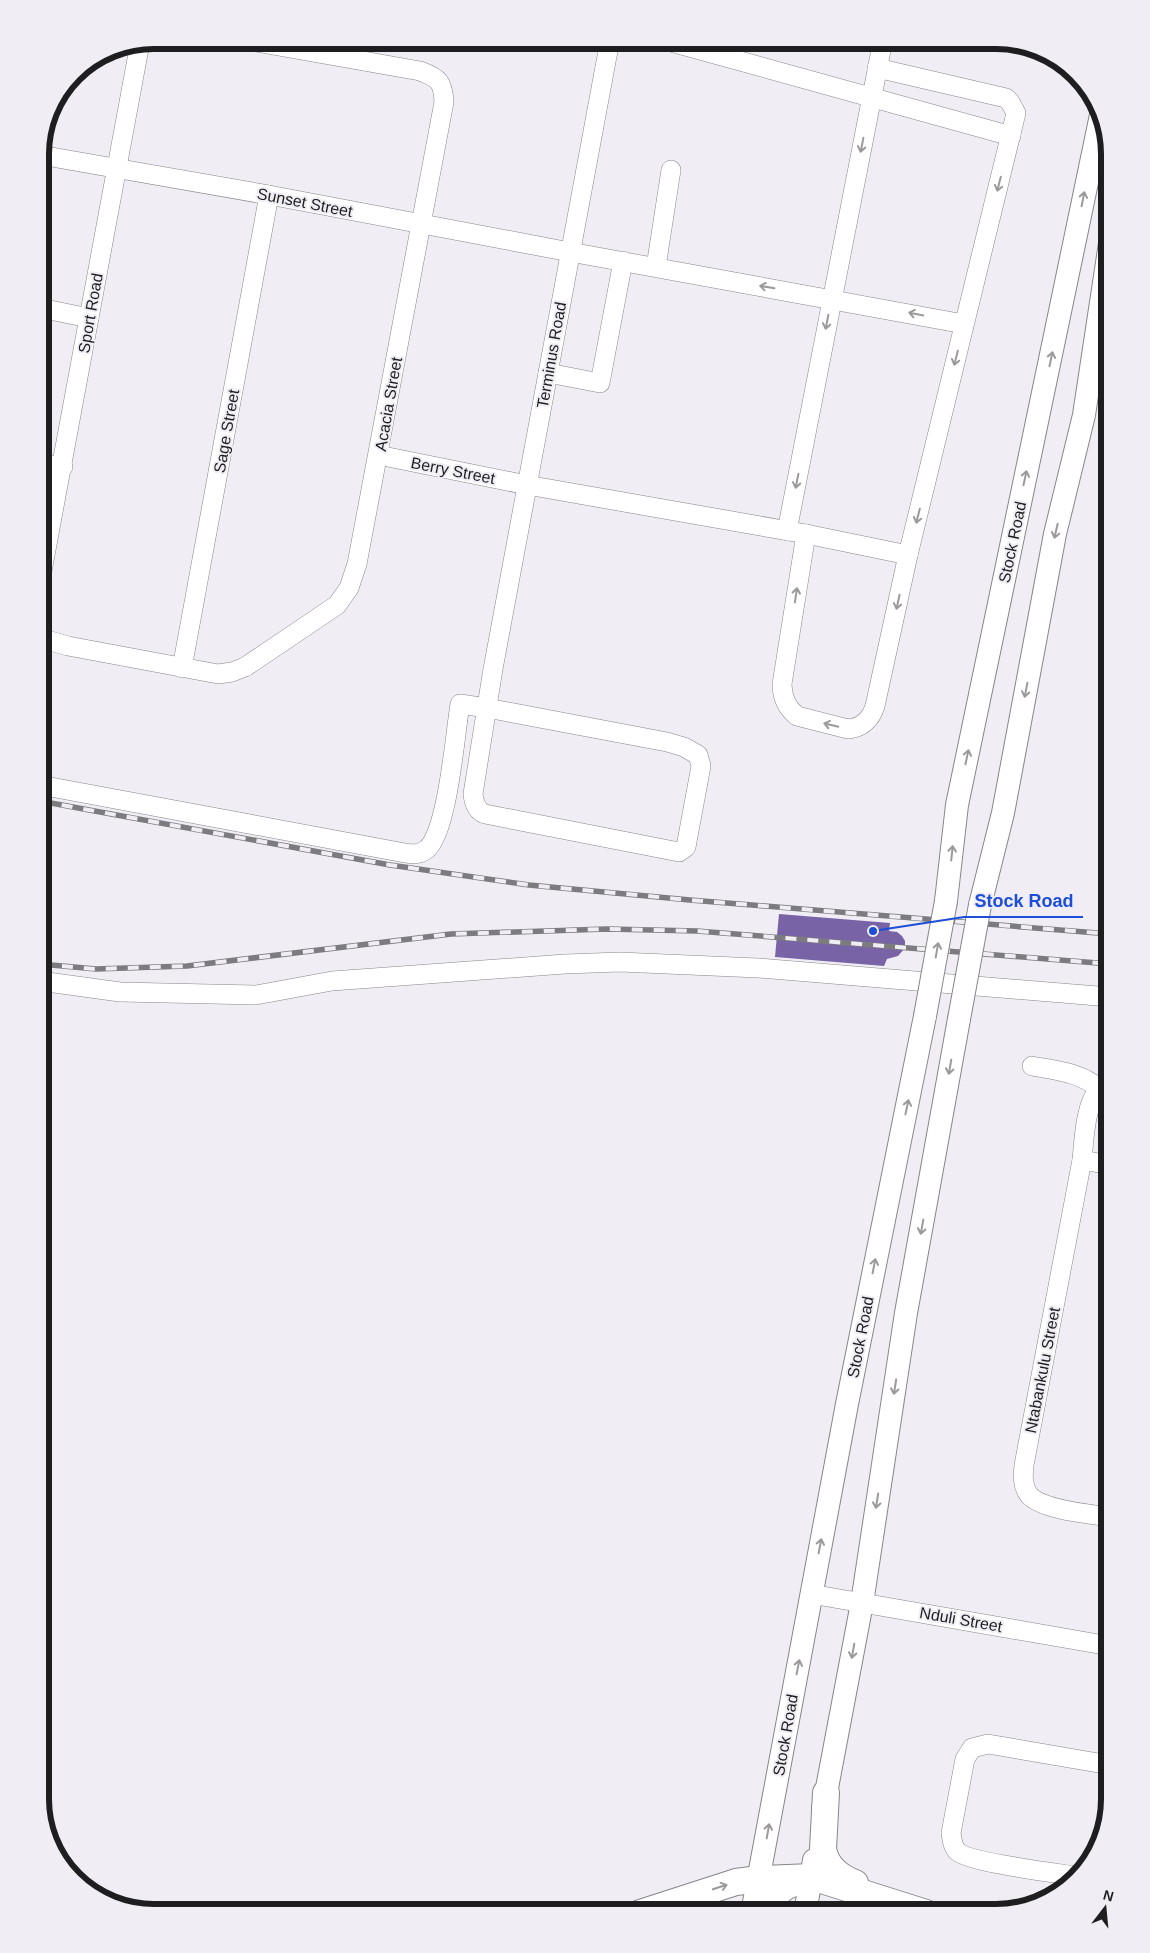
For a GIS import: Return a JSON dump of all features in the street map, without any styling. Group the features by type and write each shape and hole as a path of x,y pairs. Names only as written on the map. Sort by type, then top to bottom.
{"highway":[{"path":"826,1793 823,1849 827,1863 845,1879 914,1904"},
{"path":"668,1904 736,1882 758,1878 812,1877 898,1904"}],"main road":[{"name":"Stock Road","path":"754,1904 847,1404 925,1016 946,901 957,805 1098,128"},
{"path":"807,1904 862,1603 906,1313 959,1019 980,905 1003,813 1055,534 1084,415 1101,296"},
{"path":"772,1904 774,1898 787,1888 812,1877"}],"street":[{"name":"Acacia Street","path":"49,641 182,668 218,674 232,672 244,667 337,605 349,588 357,564 378,456 444,102 443,88 433,76 420,71 296,49"},
{"name":"Terminus Road","path":"487,708 608,49"},
{"path":"697,49 1011,136"},
{"path":"788,531 881,49"},
{"name":"Sport Road","path":"49,537 139,50"},
{"path":"806,534 782,684 782,695 792,712 797,716 848,729 857,728 873,712 908,555 1016,113 1006,98 877,68"},
{"name":"Sunset Street","path":"49,157 269,195 964,324"},
{"path":"656,267 671,170"},
{"name":"Sage Street","path":"182,668 269,195"},
{"path":"548,373 600,383 623,261"},
{"path":"49,310 89,318"},
{"name":"Berry Street","path":"378,456 527,486 806,534 908,555"},
{"path":"49,465 63,467"},
{"path":"49,787 405,853 421,853 429,846 443,818 460,704 487,708 667,742 684,747 698,755 701,766 686,847 679,852 481,812 476,808 474,794 487,708"},
{"path":"49,982 120,992 256,995 332,981 565,964 620,962 758,968 1101,996"},
{"path":"1032,1066 1078,1076 1101,1085"},
{"name":"Ntabankulu Street","path":"1101,1091 1094,1099 1088,1117 1082,1160 1024,1465 1023,1482 1028,1494 1040,1503 1101,1515"},
{"path":"1082,1160 1101,1163"},
{"name":"Nduli Street","path":"812,1594 1101,1644"},
{"path":"1068,1875 974,1859 957,1851 952,1842 951,1833 965,1759 972,1748 988,1744 1101,1763"}],"building":[{"path":"779,914 890,923 889,931 897,932 902,936 905,941 905,948 898,956 887,959 884,966 775,957"}],"railway":[{"path":"49,803 390,865 529,885 1101,933"},
{"path":"49,965 96,969 187,966 451,934 607,929 697,931 1101,963"}],"place":[{"name":"Stock Road","path":"873,931"}]}
